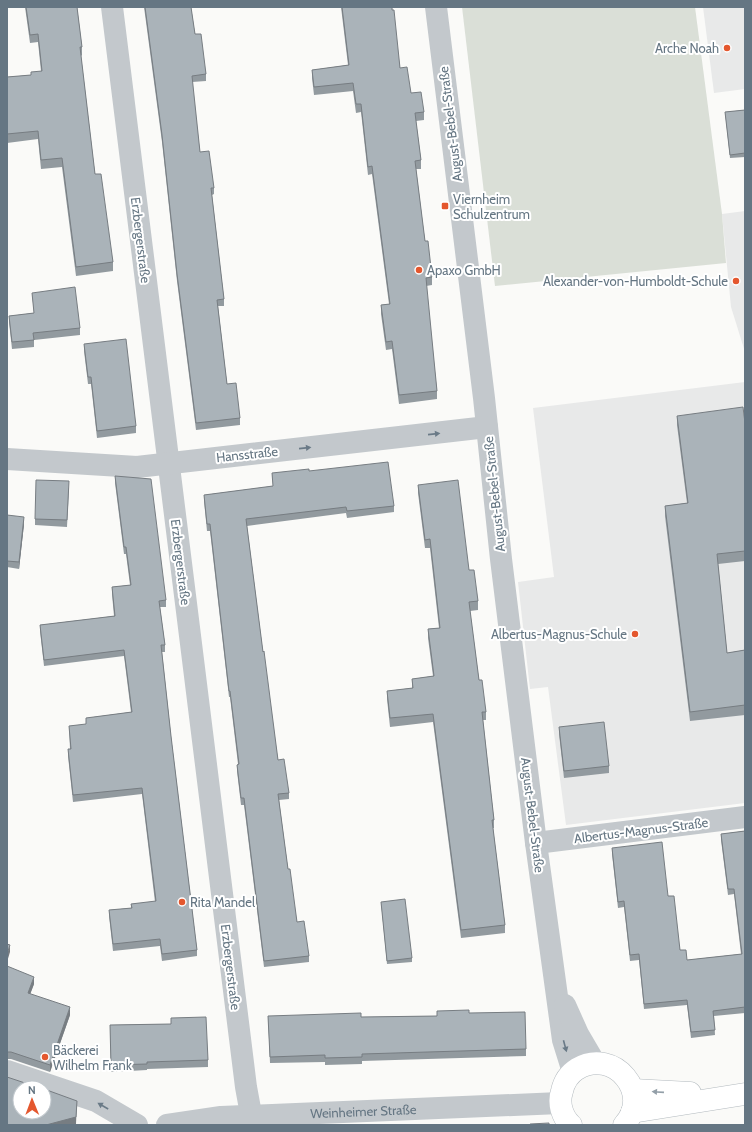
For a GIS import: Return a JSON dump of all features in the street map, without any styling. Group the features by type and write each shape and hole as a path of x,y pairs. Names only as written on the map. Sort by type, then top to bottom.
{"street":[{"name":"Erzbergerstraße","path":"112,7 246,1087 252,1121"},
{"name":"August-Bebel-Straße","path":"436,7 536,843 563,1040 573,1072"},
{"name":"Hansstraße","path":"7,458 138,467 487,427"},
{"name":"Albertus-Magnus-Straße","path":"536,843 745,818"},
{"name":"August-Bebel-Straße","path":"554,980 570,1018 595,1063"},
{"path":"571,1125 563,1114 560,1103 563,1086 567,1078 573,1072 584,1066 595,1063 607,1064 619,1070 628,1079 633,1090 634,1101 628,1119"},
{"path":"7,1071 96,1101 137,1125"},
{"path":"633,1090 742,1095"},
{"path":"628,1119 742,1095"},
{"name":"Weinheimer Straße","path":"167,1125 221,1117 252,1121 560,1103"}],"shaded area":[{"path":"462,7 695,7 722,214 726,263 495,286"},
{"name":"Arche Noah","path":"703,7 745,7 745,89 714,93"},
{"name":"Alexander-von-Humboldt-Schule","path":"745,211 745,352 731,307 722,214"},
{"name":"Albertus-Magnus-Schule","path":"745,382 745,803 566,825 548,687 530,689 518,582 554,577 533,408"}],"building":[{"path":"26,7 77,7 82,47 80,47 95,174 101,174 113,262 76,267 62,158 41,160 38,131 7,134 7,77 31,75 31,72 42,71 38,34 30,35"},
{"path":"145,7 191,7 195,34 201,34 206,74 192,76 200,152 209,151 214,188 211,188 224,299 217,300 227,384 236,383 240,418 196,423 177,274 162,135"},
{"path":"342,7 392,7 392,10 394,10 400,68 407,67 411,93 421,92 424,112 415,113 421,160 415,161 425,241 428,241 432,277 426,278 437,391 399,395 392,341 386,342 381,305 390,304 372,166 368,167 361,104 356,104 353,83 314,87 312,70 349,65"},
{"path":"745,110 745,153 730,155 725,112"},
{"path":"75,287 80,328 33,333 34,340 12,342 9,316 34,313 32,293"},
{"path":"126,339 136,426 97,431 91,377 88,377 84,344"},
{"path":"743,407 745,423 745,551 717,554 727,653 745,650 745,705 690,712 665,506 688,503 677,416"},
{"path":"388,462 394,506 347,511 346,507 246,519 278,760 284,759 289,793 278,794 288,869 290,869 297,922 304,921 309,956 264,961 244,798 241,798 237,765 239,764 210,524 207,524 204,495 273,486 272,473 309,469 309,471"},
{"path":"115,476 151,479 166,600 159,601 165,645 161,645 197,950 162,954 160,939 113,944 109,910 132,908 131,904 156,901 142,788 73,795 68,749 71,749 69,726 86,724 86,718 132,712 124,650 44,660 40,625 115,616 112,587 131,585 126,547 124,547"},
{"path":"36,480 69,481 67,520 35,519"},
{"path":"458,480 469,570 474,570 478,601 469,602 479,680 482,680 486,712 482,712 494,820 492,820 505,925 461,930 433,714 390,718 387,691 413,688 412,679 434,676 428,629 440,628 430,539 425,540 418,485"},
{"path":"7,515 24,517 19,562 7,561"},
{"path":"604,722 609,766 564,771 559,727"},
{"path":"745,831 745,1007 713,1011 715,1030 691,1032 687,1000 644,1004 639,954 630,955 624,901 618,902 612,848 662,842 668,896 674,896 680,950 686,950 687,960 742,954 734,889 728,889 721,834"},
{"path":"405,899 412,958 387,961 381,902"},
{"path":"7,944 10,945 7,954"},
{"path":"7,966 34,977 28,993 70,1007 50,1065 7,1052"},
{"path":"469,1010 469,1013 525,1012 526,1049 362,1054 362,1057 325,1058 325,1055 270,1057 268,1016 361,1013 361,1017 437,1016 437,1011"},
{"path":"206,1017 208,1060 111,1065 110,1025 171,1024 171,1018"},
{"path":"7,1077 16,1080 12,1080 12,1120 52,1120 52,1092 77,1101 76,1117 46,1125 7,1125"},
{"path":"549,1123 549,1125 530,1124"}],"place":[{"name":"Arche Noah","path":"727,48"},
{"name":"Viernheim Schulzentrum","path":"445,206"},
{"name":"Apaxo GmbH","path":"419,270"},
{"name":"Alexander-von-Humboldt-Schule","path":"736,281"},
{"name":"Albertus-Magnus-Schule","path":"635,634"},
{"name":"Rita Mandel","path":"182,902"},
{"name":"Bäckerei Wilhelm Frank","path":"45,1057"}]}
